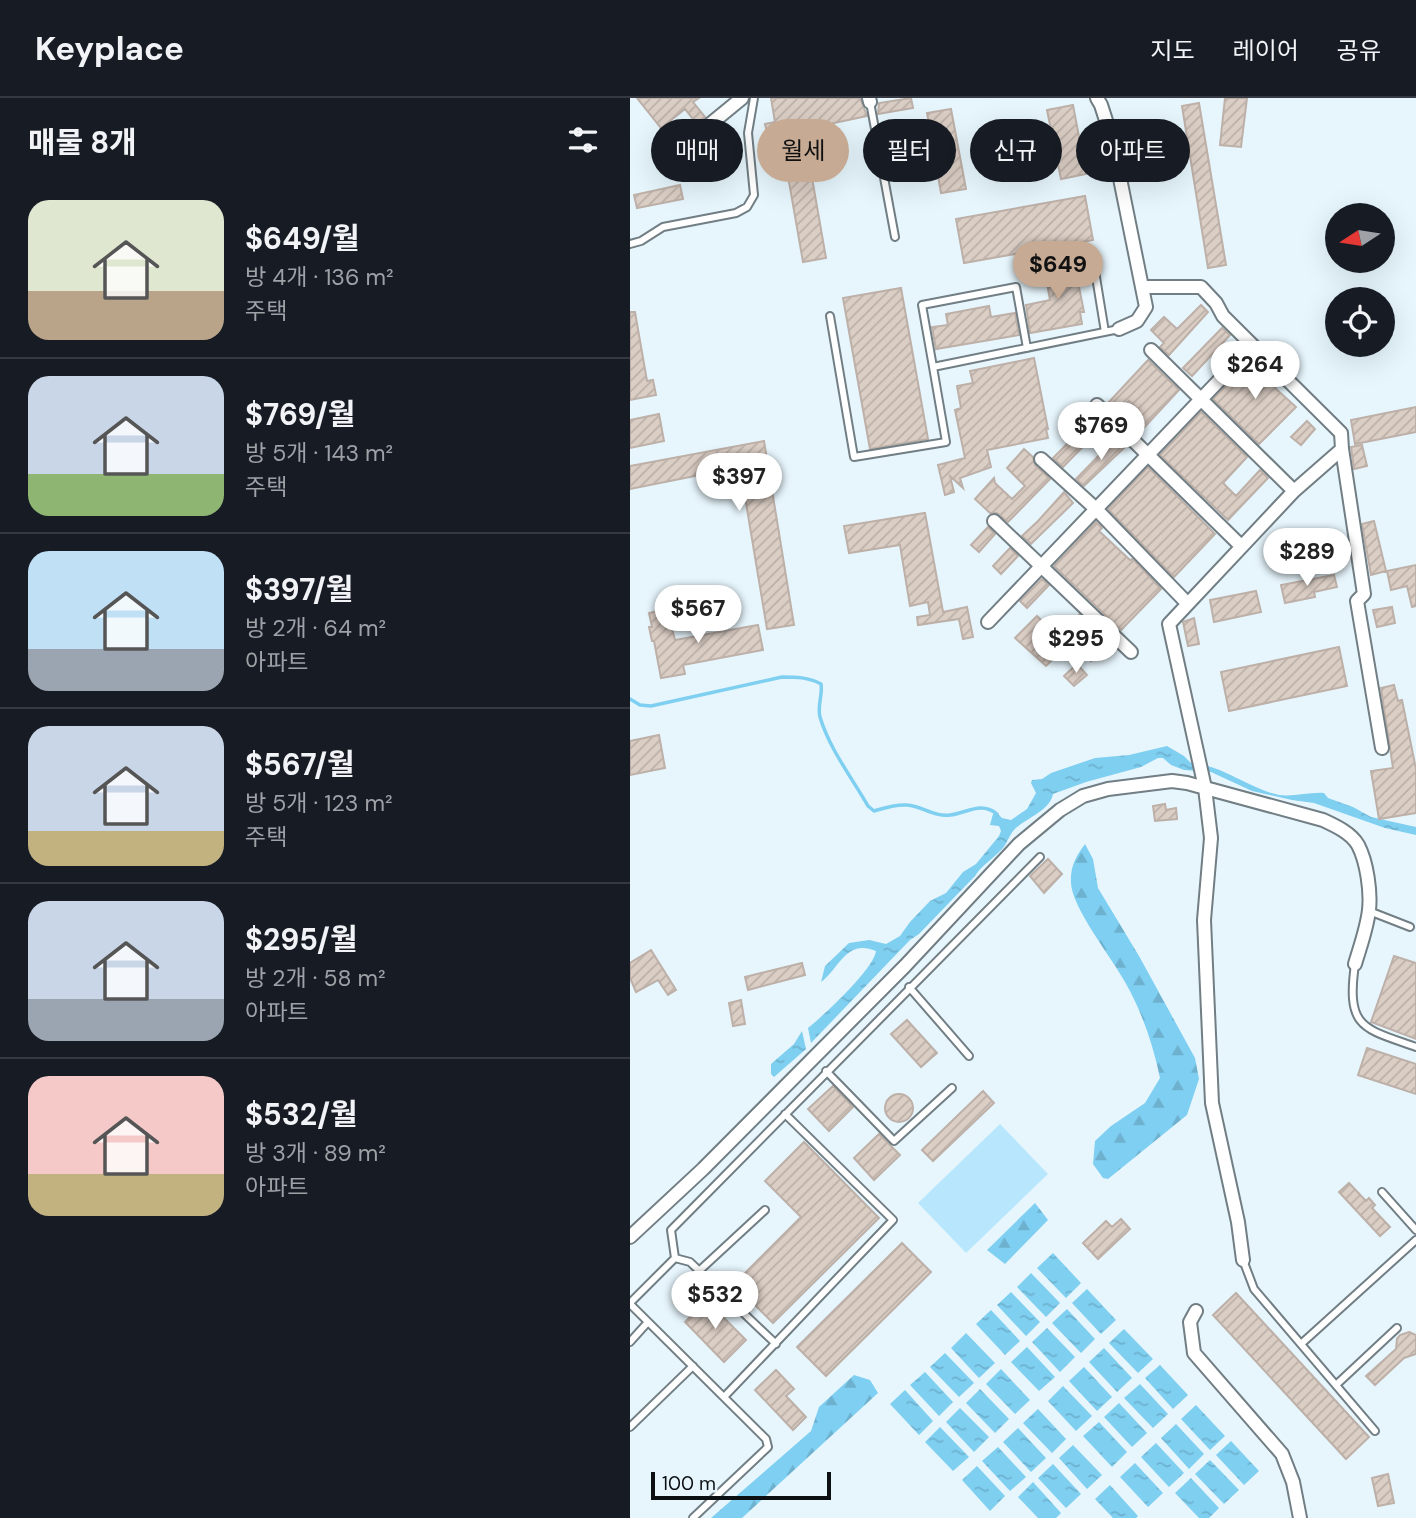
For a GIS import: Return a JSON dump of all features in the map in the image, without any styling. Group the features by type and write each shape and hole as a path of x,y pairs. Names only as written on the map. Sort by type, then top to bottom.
{"street":[{"path":"716,119 742,98"},
{"path":"1097,98 1112,139 1146,307 1137,321 1119,329"},
{"path":"1143,287 1201,287 1216,303 1223,316 1341,433 1364,594 1357,601 1382,748"},
{"path":"988,622 1252,346"},
{"path":"1151,350 1294,491"},
{"path":"1097,405 1241,546"},
{"path":"1243,1261 1238,1222 1212,1103 1204,920 1211,838 1205,788 1170,624 1294,491 1342,449"},
{"path":"1041,459 1096,509 1187,603"},
{"path":"994,522 1131,652"},
{"path":"630,1237 905,967 1018,844 1060,810 1083,796 1108,789 1172,781 1323,820 1342,829 1358,844 1365,867 1369,912 1355,964"},
{"path":"1196,1311 1190,1322 1194,1353 1282,1454 1293,1482 1300,1518"}],"lane":[{"path":"630,244 641,241 663,227 736,213 747,207 754,195 748,132 754,98"},
{"path":"869,100 895,237"},
{"path":"1095,271 1105,332"},
{"path":"830,316 854,457 946,442 922,305 1016,287 1027,348"},
{"path":"933,367 1119,329"},
{"path":"675,1258 671,1230 1040,857"},
{"path":"1369,912 1410,927"},
{"path":"1355,964 1355,1009 1359,1021 1369,1030 1416,1047"},
{"path":"909,987 969,1056"},
{"path":"826,1071 894,1141 952,1088"},
{"path":"724,1397 893,1220 785,1114"},
{"path":"1382,1192 1416,1230"},
{"path":"699,1271 765,1210"},
{"path":"1301,1344 1416,1240"},
{"path":"675,1258 690,1262 776,1344"},
{"path":"675,1258 630,1304 766,1439 768,1447 693,1518"},
{"path":"1243,1261 1254,1289 1375,1431"},
{"path":"630,1342 648,1322"},
{"path":"1336,1385 1397,1328"},
{"path":"630,1427 693,1366"}],"green space":[{"path":"1085,844 1093,859 1098,888 1195,1058 1199,1079 1187,1115 1108,1179 1103,1178 1093,1164 1095,1141 1111,1126 1145,1103 1160,1078 1137,1005 1085,919 1073,893 1073,867"},
{"path":"1035,1203 1048,1220 1005,1264 987,1250"},
{"path":"854,1375 870,1380 878,1393 742,1518 711,1518 811,1431 819,1407"}],"shaded area":[{"path":"1000,1124 1048,1174 966,1253 918,1203"}],"water":[{"path":"1167,746 1191,763 1213,768 1268,792 1279,795 1324,793 1328,798 1371,817 1416,827 1416,835 1385,828 1314,803 1252,791 1211,772 1184,770 1171,765 1163,758 1086,782 1053,794 1042,810 1018,826 1002,849 811,1043 808,1028 858,980 876,951 866,948 850,952 821,982 825,966 849,943 869,940 886,944 900,936 930,901 946,893 963,872 976,864 999,836 999,826 990,825 993,814 996,812 1002,818 1011,820 1027,809 1036,793 1032,780 1042,779 1051,773 1095,758 1129,755"},
{"path":"802,1031 806,1049 774,1077 771,1074 771,1064 794,1044"},
{"path":"1053,1253 1081,1283 1066,1298 1037,1268"},
{"path":"1031,1273 1060,1303 1046,1317 1017,1287"},
{"path":"1087,1289 1116,1320 1101,1334 1072,1303"},
{"path":"1011,1292 1040,1322 1026,1336 997,1305"},
{"path":"1067,1309 1095,1339 1081,1353 1052,1323"},
{"path":"991,1310 1020,1341 1005,1355 976,1324"},
{"path":"1047,1328 1075,1357 1060,1372 1032,1342"},
{"path":"1124,1329 1153,1359 1138,1373 1109,1343"},
{"path":"966,1333 995,1363 979,1378 951,1348"},
{"path":"1027,1347 1055,1377 1039,1391 1011,1362"},
{"path":"1104,1348 1132,1378 1117,1392 1089,1362"},
{"path":"945,1353 974,1383 959,1397 930,1367"},
{"path":"1160,1365 1188,1395 1173,1409 1145,1378"},
{"path":"1084,1367 1112,1397 1097,1411 1069,1381"},
{"path":"1001,1369 1030,1400 1015,1414 986,1384"},
{"path":"925,1372 953,1402 939,1416 910,1385"},
{"path":"1140,1384 1168,1414 1153,1428 1124,1398"},
{"path":"1063,1386 1092,1416 1076,1431 1048,1401"},
{"path":"980,1389 1009,1419 995,1433 966,1403"},
{"path":"905,1390 933,1421 919,1435 890,1404"},
{"path":"1119,1403 1147,1433 1132,1447 1104,1417"},
{"path":"1196,1405 1225,1436 1210,1450 1181,1419"},
{"path":"960,1408 989,1437 974,1452 946,1422"},
{"path":"1038,1409 1066,1439 1052,1453 1023,1423"},
{"path":"1099,1422 1127,1452 1112,1467 1083,1436"},
{"path":"1176,1424 1204,1454 1189,1469 1161,1438"},
{"path":"940,1427 969,1457 953,1471 925,1442"},
{"path":"1018,1428 1046,1458 1031,1472 1003,1442"},
{"path":"1231,1441 1259,1471 1244,1485 1216,1455"},
{"path":"1156,1443 1184,1473 1169,1487 1141,1457"},
{"path":"1073,1445 1102,1475 1087,1489 1059,1458"},
{"path":"998,1447 1026,1477 1010,1491 982,1461"},
{"path":"1210,1460 1239,1490 1224,1504 1195,1474"},
{"path":"1135,1463 1163,1493 1148,1507 1120,1477"},
{"path":"1053,1464 1081,1494 1066,1508 1038,1478"},
{"path":"977,1466 1005,1496 990,1511 962,1480"},
{"path":"1191,1478 1219,1508 1209,1518 1199,1518 1175,1493"},
{"path":"1033,1482 1061,1513 1056,1518 1038,1518 1018,1497"},
{"path":"1110,1485 1138,1516 1136,1518 1113,1518 1095,1499"}],"building":[{"path":"637,98 699,98 693,102 705,117 693,119 685,109 672,119 654,119"},
{"path":"771,98 860,98 867,116 849,120 774,119"},
{"path":"911,98 913,108 878,114 879,103"},
{"path":"1225,98 1247,98 1241,147 1220,145"},
{"path":"1199,103 1226,265 1208,268 1190,156 1190,119 1184,119 1182,106"},
{"path":"1073,105 1076,121 1076,176 1062,179 1062,119 1049,119 1047,110"},
{"path":"951,109 953,119 928,119 927,113"},
{"path":"956,136 966,189 941,193 939,182 956,182"},
{"path":"789,182 813,182 826,258 803,262"},
{"path":"680,185 683,199 637,208 634,195"},
{"path":"1085,196 1093,240 964,263 956,219"},
{"path":"1070,262 1072,273 1076,272 1084,312 1080,312 1082,324 1030,333 1026,305 1050,300 1044,267"},
{"path":"901,288 928,439 870,449 843,298"},
{"path":"1201,305 1208,312 1169,355 1160,347 1164,343 1151,330 1164,317 1177,329"},
{"path":"989,306 991,317 1015,313 1019,335 936,349 932,327 948,325 946,314"},
{"path":"630,312 635,312 647,381 653,380 656,395 630,400"},
{"path":"1222,328 1230,335 1192,376 1183,368"},
{"path":"1034,358 1048,438 987,450 991,467 960,478 963,488 950,476 954,492 945,495 938,465 965,458 955,410 961,408 957,386 973,383 970,371"},
{"path":"1253,358 1279,384 1275,388 1296,407 1259,444 1213,399"},
{"path":"1148,360 1179,390 1139,433 1129,423 1140,411 1129,401 1119,411 1109,402"},
{"path":"1416,407 1416,432 1355,444 1351,420"},
{"path":"1201,412 1247,457 1223,483 1236,496 1260,470 1268,478 1228,520 1160,455"},
{"path":"659,414 664,441 630,448 630,420"},
{"path":"1093,418 1102,427 1063,467 1053,458"},
{"path":"1307,421 1315,429 1301,445 1291,437"},
{"path":"1116,438 1125,447 1084,486 1076,479"},
{"path":"764,441 794,625 767,629 740,467 630,489 630,466"},
{"path":"1362,445 1367,466 1354,469 1351,447"},
{"path":"1024,449 1033,457 1035,465 1050,479 1008,522 997,513 990,513 975,499 994,478 995,483 1012,499 1025,486 1007,468"},
{"path":"1148,467 1215,534 1174,577 1108,509"},
{"path":"1064,492 1073,503 1031,544 1022,536"},
{"path":"925,513 943,612 967,607 973,637 963,639 959,619 918,625 917,617 930,615 928,602 910,606 900,545 849,553 844,526"},
{"path":"1374,521 1386,571 1371,575 1362,524"},
{"path":"1096,522 1102,528 1099,531 1130,560 1133,559 1161,589 1121,630 1054,566"},
{"path":"988,527 995,534 979,552 971,545"},
{"path":"1010,548 1018,556 1001,574 993,566"},
{"path":"1416,565 1416,606 1412,607 1407,586 1391,590 1387,571"},
{"path":"1334,575 1337,587 1314,592 1315,597 1285,603 1281,585"},
{"path":"1042,579 1049,585 1027,608 1020,601"},
{"path":"1256,591 1261,612 1214,622 1210,600"},
{"path":"1392,607 1395,623 1377,627 1373,610"},
{"path":"667,609 675,640 758,625 763,650 683,665 685,674 661,678 649,627 652,627 649,613"},
{"path":"1079,615 1109,643 1091,661 1071,642 1046,666 1015,638 1037,616 1058,637"},
{"path":"1194,618 1199,644 1188,646 1183,622"},
{"path":"1339,647 1347,686 1229,711 1221,672"},
{"path":"1077,664 1087,675 1074,686 1064,676"},
{"path":"1394,685 1398,701 1402,700 1416,769 1416,813 1379,819 1371,771 1393,768 1381,688"},
{"path":"659,735 665,768 630,775 630,741"},
{"path":"1165,804 1166,810 1176,808 1177,819 1155,821 1153,806"},
{"path":"1048,859 1062,874 1044,893 1030,876"},
{"path":"651,950 676,990 668,995 658,980 636,992 630,978 630,963"},
{"path":"1394,956 1416,963 1416,1039 1371,1022"},
{"path":"802,963 805,975 748,990 745,977"},
{"path":"741,1000 745,1024 733,1026 729,1003"},
{"path":"907,1020 937,1053 921,1067 891,1034"},
{"path":"1367,1048 1416,1064 1416,1094 1358,1075"},
{"path":"833,1086 853,1107 829,1131 808,1109"},
{"path":"983,1091 994,1103 933,1161 922,1150"},
{"path":"899,1094 909,1098 913,1108 909,1118 899,1122 889,1118 885,1108 889,1098"},
{"path":"879,1134 900,1155 874,1180 854,1158"},
{"path":"804,1142 879,1218 773,1323 734,1284 801,1217 765,1181"},
{"path":"1349,1183 1366,1201 1369,1198 1375,1205 1372,1208 1390,1227 1380,1236 1339,1192"},
{"path":"1121,1219 1130,1229 1098,1259 1083,1243 1106,1221 1112,1227"},
{"path":"902,1243 931,1272 826,1376 797,1347"},
{"path":"1236,1293 1369,1437 1346,1459 1213,1315"},
{"path":"706,1300 746,1340 724,1362 685,1322"},
{"path":"1409,1332 1416,1335 1416,1354 1404,1358 1375,1385 1366,1376 1396,1349 1400,1335"},
{"path":"776,1370 794,1389 786,1396 806,1417 793,1430 755,1390"},
{"path":"1388,1474 1394,1503 1378,1506 1372,1478"}],"waterway":[{"path":"630,699 640,705 651,706 782,677 811,680 821,684 819,713 829,740 868,806 874,811 903,805 944,815 980,808 997,814"}]}
